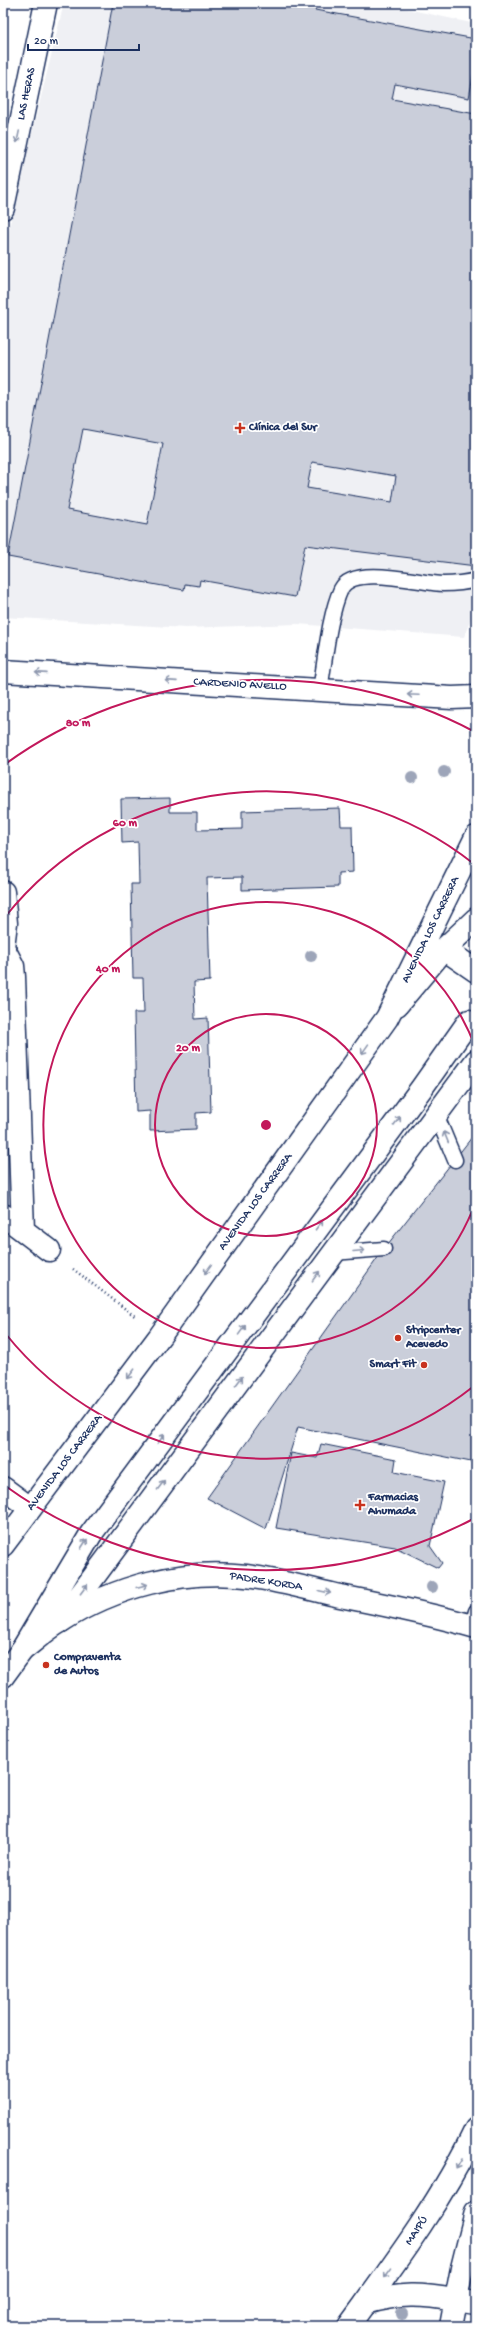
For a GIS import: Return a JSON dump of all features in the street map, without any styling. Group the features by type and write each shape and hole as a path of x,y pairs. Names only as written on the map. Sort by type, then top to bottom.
{"main road":[{"name":"LAS HERAS","path":"3,208 46,3"},
{"name":"CARDENIO AVELLO","path":"3,671 452,698 476,697"},
{"name":"AVENIDA LOS CARRERA","path":"3,1545 160,1336 387,1018 476,838"},
{"path":"3,892 6,923 3,947 13,966 9,1020 23,1230"},
{"path":"387,1018 444,949 476,919"},
{"path":"444,949 476,971"},
{"path":"3,1676 22,1650 91,1534 421,1089 469,1021"},
{"path":"60,1621 476,1061"},
{"path":"3,1215 49,1250"},
{"path":"3,1488 30,1508"},
{"name":"PADRE KORDA","path":"22,1650 60,1621 108,1596 141,1585 176,1578 210,1575 245,1576 475,1621"},
{"name":"MAIPÚ","path":"349,2326 414,2238 461,2160 476,2129"},
{"path":"451,2326 466,2301 476,2212"},
{"path":"366,2303 404,2294 426,2294 466,2301"}],"lane":[{"path":"320,690 334,613 342,588 350,579 365,575 443,584 464,583 476,580"},
{"path":"436,1114 455,1160"},
{"path":"333,1253 384,1249"}],"path":[{"path":"49,1250 111,1297"}],"shaded area":[{"name":"Clínica del Sur","path":"64,3 379,3 476,24 476,605 464,637 297,624 186,628 3,617 3,252"}],"building":[{"name":"Clínica del Sur","path":"113,3 316,3 315,10 476,39 476,60 469,98 395,84 392,99 476,114 476,566 305,545 295,597 200,580 199,586 185,584 184,590 8,557","holes":["83,429 163,444 147,525 67,510","312,462 396,476 392,502 307,488"]},
{"path":"170,798 170,812 197,812 197,830 242,829 242,811 340,808 341,826 352,826 353,872 338,873 338,887 242,890 242,877 207,878 210,981 194,982 195,1019 208,1018 211,1112 196,1113 196,1129 150,1131 150,1111 136,1112 134,1013 144,1013 143,978 133,978 131,884 139,884 138,842 122,843 121,799"},
{"name":"Stripcenter Acevedo","path":"476,1132 476,1463 298,1427 266,1529 207,1498 384,1249"},
{"name":"Farmacias Ahumada","path":"321,1444 396,1459 394,1472 444,1482 430,1546 442,1563 438,1568 395,1547 276,1528 291,1453 317,1458"}],"place":[{"name":"Clínica del Sur","path":"240,428"},
{"name":"Stripcenter Acevedo","path":"398,1338"},
{"name":"Smart Fit","path":"424,1365"},
{"name":"Farmacias Ahumada","path":"360,1505"},
{"name":"Compraventa de Autos","path":"46,1665"}]}
